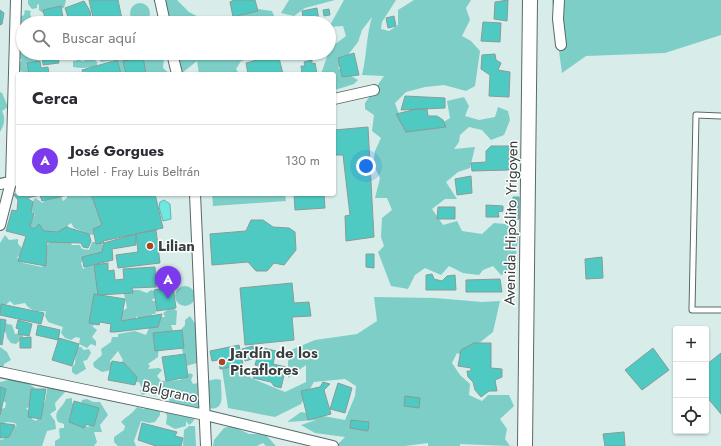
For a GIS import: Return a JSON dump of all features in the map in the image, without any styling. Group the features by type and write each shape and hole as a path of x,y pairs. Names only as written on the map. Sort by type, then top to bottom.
{"main road":[{"name":"Avenida Hipólito Yrigoyen","path":"525,446 530,0"}],"street":[{"path":"0,225 14,181 16,0"},
{"path":"160,0 163,16"},
{"path":"559,0 558,19 561,45"},
{"path":"174,60 177,72"},
{"path":"336,99 374,90"},
{"path":"0,184 14,181"},
{"path":"194,196 206,446"},
{"name":"Belgrano","path":"0,372 205,415 333,446"}],"lane":[{"path":"721,116 696,115 692,310 721,310"}],"shaded area":[{"path":"28,0 66,0 64,8 43,13 39,10 39,4 37,5 37,8 32,9 28,4"},
{"path":"153,0 177,0 189,12 197,16 160,16 162,9"},
{"path":"289,0 335,0 305,8 294,16 281,13"},
{"path":"344,0 396,0 382,22 381,29 389,31 398,25 398,10 414,0 471,0 466,8 470,20 462,36 471,41 480,51 475,86 466,91 444,85 425,87 406,92 395,103 402,123 409,131 431,128 450,118 447,101 464,97 469,106 465,116 479,120 495,117 498,107 508,111 510,120 504,135 491,140 482,130 469,127 460,135 459,142 454,149 475,147 470,168 458,172 446,182 457,199 445,199 432,209 443,225 457,221 462,231 482,234 494,223 515,225 518,239 514,270 501,275 493,266 483,270 479,275 463,273 449,266 441,275 425,268 415,275 408,289 391,286 378,252 384,246 381,237 382,218 392,210 387,198 375,198 380,178 373,164 375,151 381,138 372,131 374,115 365,109 365,103 384,76 362,75 372,17 362,30 358,42 338,68 358,80 354,84 336,90 336,72 322,72 326,60 336,60 336,44 346,36 343,26 336,26 335,16"},
{"path":"552,0 721,0 721,35 665,53 586,56 562,73"},
{"path":"136,3 144,3 150,9 150,16 130,16 130,9"},
{"path":"242,7 272,11 274,16 239,16"},
{"path":"25,10 31,11 31,16 22,16 24,15"},
{"path":"16,24 16,56 11,53 10,43"},
{"path":"22,60 38,60 37,63 34,61 34,64 26,65 29,70 28,72 19,71 18,64"},
{"path":"95,60 97,62 97,67 73,67 73,61"},
{"path":"99,60 115,60 101,62"},
{"path":"115,60 164,60 163,68 168,72 117,72"},
{"path":"177,60 245,60 241,61 236,69 238,72 199,72 197,61 182,72"},
{"path":"0,92 2,93 8,107 2,111 4,122 0,132"},
{"path":"47,196 61,196 63,201 67,198 67,196 96,196 105,232 91,235 74,228 71,223 68,225 68,230 53,233 43,233 33,230 28,227 35,215 29,207 35,198 43,203"},
{"path":"212,196 285,196 286,201 213,206"},
{"path":"164,200 170,204 171,219 163,221 159,207 160,202"},
{"path":"5,235 9,240 18,239 18,244 22,248 21,253 17,258 23,263 42,267 45,261 44,253 50,240 58,242 70,240 72,245 80,245 82,249 89,250 92,242 98,242 103,245 103,254 85,257 81,263 83,269 89,265 99,266 100,294 103,301 97,324 92,326 97,330 92,337 96,341 96,346 91,344 87,348 79,344 80,338 76,337 71,340 65,338 61,333 63,327 48,322 45,316 46,311 34,310 29,308 25,303 14,305 10,301 0,310 0,243"},
{"path":"185,286 192,289 195,296 192,303 185,306 178,303 175,296 178,289"},
{"path":"129,290 139,290 147,293 151,290 156,292 157,298 152,299 153,301 158,301 158,308 155,314 152,314 150,319 140,320 136,316 135,323 126,325 119,318 121,312 127,308 124,293"},
{"path":"374,297 435,298 482,302 500,301 493,332 463,356 457,353 452,363 460,375 470,384 469,395 482,401 488,395 509,395 514,406 500,419 507,429 505,439 510,446 460,444 460,446 428,446 428,443 405,446 336,446 345,437 315,433 301,425 316,420 287,422 301,412 345,420 355,396 356,386 345,379 314,382 301,404 275,417 228,408 222,369 239,363 251,378 285,392 306,382 306,365 288,378 288,362 291,350 315,340 357,334 377,321"},
{"path":"171,307 177,311 176,325 171,325 173,331 159,344 158,357 148,364 150,366 148,369 159,368 162,370 157,376 161,381 180,380 190,373 193,375 191,380 193,384 216,379 221,380 222,393 221,403 219,406 209,408 200,406 192,423 189,425 186,421 186,426 175,429 166,424 167,416 165,411 170,410 169,398 163,398 160,394 154,396 149,388 148,393 142,395 140,391 142,388 139,382 134,382 121,363 123,360 118,351 110,361 112,365 111,370 102,372 94,367 93,363 102,355 101,349 111,342 112,337 118,337 118,334 135,331 146,335 152,323 161,317 165,317 163,313"},
{"path":"190,316 194,322 204,326 197,363 186,366 178,333 185,325 185,320"},
{"path":"4,323 12,325 15,334 23,334 23,337 16,344 11,343 7,338 6,333 2,330"},
{"path":"0,347 7,352 11,360 4,364 0,373"},
{"path":"76,347 81,347 84,350 89,349 91,353 87,360 83,361 86,369 76,375 72,372 72,367 75,364"},
{"path":"13,379 29,384 35,388 31,407 26,408 32,415 32,419 36,421 40,417 40,409 45,402 49,379 64,381 65,392 55,403 56,410 50,414 55,421 56,429 47,431 42,446 0,446 0,440 4,439 4,433 8,428 17,426 15,423 7,422 0,424 0,409 5,408 6,403 0,398 0,382"},
{"path":"72,398 72,403 77,406 88,428 90,423 81,406 82,400 87,399 93,402 100,402 108,415 100,425 102,432 94,432 97,442 94,446 55,446 55,441 60,438 60,428 64,428 64,424 58,422 56,418 57,412 66,399"},
{"path":"148,406 160,409 160,415 155,422 149,423 141,421 134,441 136,446 118,446 114,442 114,437 124,430 125,426 121,422 137,407 144,409"},
{"path":"189,426 195,426 196,446 183,446 184,430"},
{"path":"232,426 249,434 265,434 276,446 266,446 263,443 257,446 213,446 214,440 224,428"}],"building":[{"path":"89,0 118,0 121,16 93,16"},
{"path":"234,0 255,0 258,11 233,16 230,2"},
{"path":"508,0 507,21 494,19 495,2"},
{"path":"84,1 90,11 91,16 68,16 65,8"},
{"path":"61,6 63,16 44,16 43,10"},
{"path":"317,8 318,16 303,16 302,11"},
{"path":"329,9 330,15 324,16 323,10"},
{"path":"0,10 4,13 2,24 0,25"},
{"path":"394,16 396,26 388,28 386,18"},
{"path":"483,22 501,23 500,42 481,41"},
{"path":"354,53 359,75 342,77 338,58"},
{"path":"495,54 496,60 501,63 498,70 510,72 509,97 489,96 490,75 481,69 482,55"},
{"path":"43,60 58,60 59,63 43,65"},
{"path":"117,60 120,72 82,72 82,70"},
{"path":"144,60 146,72 126,72 123,61"},
{"path":"257,60 280,60 282,72 248,72 246,63"},
{"path":"312,60 312,64 315,63 317,72 302,72 301,66 305,66 304,62"},
{"path":"40,61 41,68 48,67 49,72 29,72 27,63"},
{"path":"405,96 445,98 445,108 401,110"},
{"path":"417,109 427,109 428,116 437,116 443,120 446,127 406,132 396,114"},
{"path":"368,127 374,237 346,241 345,216 350,215 343,155 336,155 336,130"},
{"path":"491,146 509,146 509,170 472,171 471,163 486,162 486,151"},
{"path":"471,176 472,193 457,195 455,179"},
{"path":"16,194 16,196 36,196 27,198 33,202 31,212 34,214 30,226 34,229 39,224 44,231 58,232 66,227 89,234 91,241 88,248 83,247 81,243 47,242 46,266 18,261 26,236 6,231 12,210 17,211 18,200 14,195"},
{"path":"40,196 63,196 42,201"},
{"path":"92,196 155,196 163,228 103,241 104,243 96,244 93,229 102,225"},
{"path":"294,196 324,196 325,208 295,210"},
{"path":"513,197 519,197 519,219 513,219"},
{"path":"486,205 503,206 503,211 498,212 499,217 486,217"},
{"path":"438,207 455,207 455,219 437,219"},
{"path":"251,220 263,220 273,227 289,228 295,232 296,250 284,265 274,263 267,271 256,271 248,262 212,265 210,234 246,231"},
{"path":"156,230 160,263 118,268 116,255 138,252 136,234"},
{"path":"136,234 136,245 112,249 113,260 84,267 82,257 102,252 104,243"},
{"path":"366,254 374,254 374,268 366,267"},
{"path":"602,257 603,278 586,279 585,259"},
{"path":"108,263 108,271 114,270 115,280 124,279 123,269 155,267 156,287 132,288 133,293 98,295 94,265"},
{"path":"432,274 434,279 442,281 447,276 455,275 456,290 426,290 426,275"},
{"path":"500,279 502,292 466,292 466,280"},
{"path":"292,283 294,303 309,302 311,316 292,317 294,340 245,345 240,288"},
{"path":"173,287 176,308 157,311 154,290"},
{"path":"94,294 125,299 121,321 162,314 158,327 110,332 111,324 100,322 99,325 89,323"},
{"path":"1,304 44,313 41,324 0,315"},
{"path":"0,319 6,320 2,345 0,344"},
{"path":"18,320 32,324 29,336 18,334 19,329 16,328"},
{"path":"38,325 60,330 58,340 36,335"},
{"path":"182,330 184,348 155,351 153,333"},
{"path":"31,337 31,348 20,348 20,338"},
{"path":"59,338 79,344 72,366 52,360"},
{"path":"474,343 491,343 491,368 502,369 502,377 495,380 497,391 489,391 481,397 475,390 473,382 468,377 467,371 471,371 471,368 458,366 461,350"},
{"path":"239,345 243,365 220,369 219,360 212,361 210,351"},
{"path":"253,346 256,358 245,361 242,349"},
{"path":"260,347 276,351 273,364 286,367 281,388 274,386 271,382 253,378 255,371 261,372 263,367 255,365"},
{"path":"653,348 669,370 642,390 625,370"},
{"path":"721,353 721,414 709,400 709,363"},
{"path":"185,354 188,377 166,381 162,357"},
{"path":"112,361 124,363 137,377 135,385 108,380"},
{"path":"323,382 330,384 324,390 331,414 308,420 301,391 320,387"},
{"path":"338,383 352,388 345,413 330,409"},
{"path":"0,387 6,389 0,415"},
{"path":"31,389 46,389 41,419 28,417"},
{"path":"405,396 420,398 419,408 404,406"},
{"path":"74,401 99,408 94,426 85,424 84,428 69,422"},
{"path":"351,420 369,422 368,431 350,428"},
{"path":"0,423 15,425 9,437 0,438"},
{"path":"142,423 177,432 175,436 183,438 181,446 156,446 138,440"},
{"path":"624,432 625,446 605,446 603,434"}],"place":[{"name":"Lilian","path":"150,246"},
{"name":"José Gorgues","path":"168,299"},
{"name":"Jardín de los Picaflores","path":"222,362"}]}
